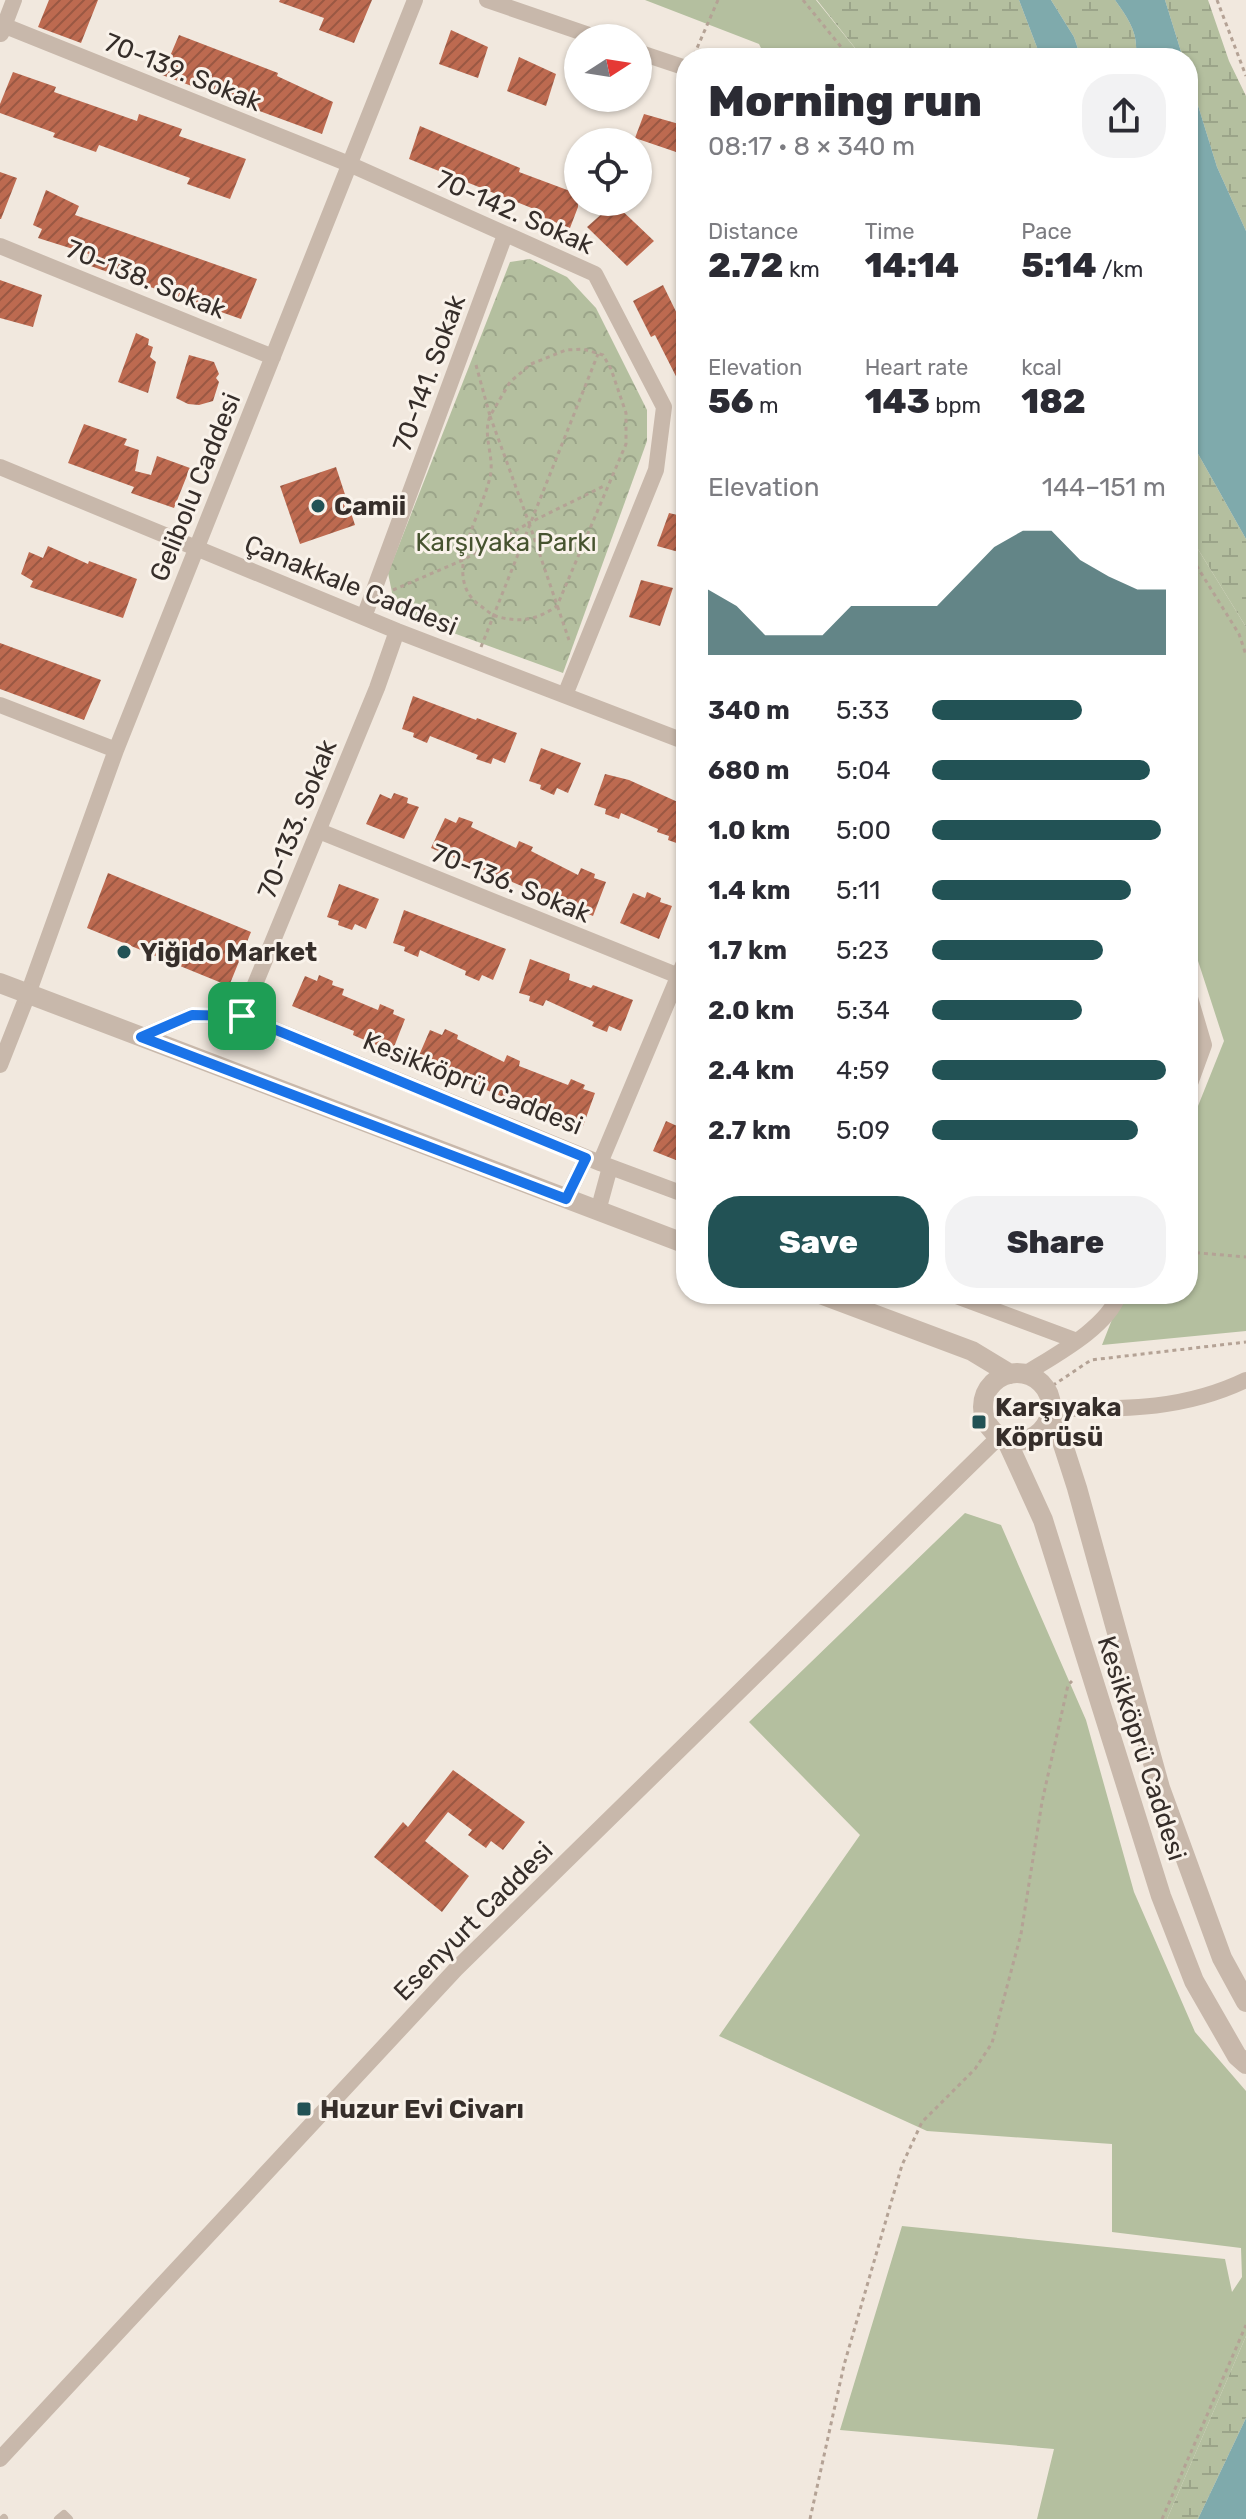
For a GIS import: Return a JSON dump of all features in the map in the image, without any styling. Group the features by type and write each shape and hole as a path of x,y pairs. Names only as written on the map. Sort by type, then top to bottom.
{"street":[{"path":"1,28 14,0"},
{"name":"Gelibolu Caddesi","path":"0,1065 116,750 415,0"},
{"path":"487,0 564,26"},
{"name":"70-139. Sokak","path":"1,28 349,164"},
{"path":"652,57 676,65"},
{"name":"70-142. Sokak","path":"349,164 595,274 664,407 656,470 565,695"},
{"name":"70-141. Sokak","path":"364,617 505,235"},
{"name":"70-138. Sokak","path":"0,246 273,357"},
{"name":"Çanakkale Caddesi","path":"0,467 397,631 676,738"},
{"name":"70-133. Sokak","path":"242,1016 377,688 397,631"},
{"path":"0,705 116,750"},
{"name":"70-136. Sokak","path":"319,831 676,974"},
{"path":"0,983 676,1240"},
{"path":"566,1199 599,1163 676,992"},
{"path":"141,1037 192,1015 242,1016"},
{"name":"Kesikköprü Caddesi","path":"242,1016 599,1163 676,1191"},
{"path":"1198,1025 1204,1045 1198,1062"},
{"path":"598,1211 599,1163"},
{"path":"847,1304 972,1351 1018,1374 1036,1379 1049,1404 1045,1426 1037,1434 1020,1440 1003,1437 987,1421 983,1404 986,1392 993,1383 1018,1374 1077,1341 1115,1304"},
{"path":"978,1304 1077,1341"},
{"path":"1049,1404 1148,1408 1194,1399 1246,1380"},
{"name":"Kesikköprü Caddesi","path":"1049,1404 1077,1488 1160,1788 1222,1958 1246,2002"},
{"name":"Kesikköprü Caddesi","path":"1003,1437 1043,1520 1161,1896 1194,1981 1237,2056 1246,2064"},
{"name":"Esenyurt Caddesi","path":"0,2459 456,1969 1003,1437"}],"lane":[{"path":"58,2519 64,2514 69,2519"}],"path":[{"path":"697,48 718,0"},
{"path":"803,0 842,48"},
{"path":"1217,0 1246,76"},
{"path":"468,339 490,416 577,664"},
{"path":"583,349 603,355 626,413 626,444 557,606 544,615 520,622 493,616 467,595 460,568 491,475 487,437 490,416 510,382 531,364 566,350 583,349"},
{"path":"475,661 598,354"},
{"path":"370,600 463,560 607,485"},
{"path":"1198,568 1239,634 1246,655"},
{"path":"1198,1253 1246,1257"},
{"path":"1049,1404 1091,1360 1246,1342"},
{"path":"810,2519 844,2365 902,2165 922,2122 975,2069 992,2043 1021,1934 1042,1802 1068,1685 1088,1664"},
{"path":"1162,2519 1246,2325"}],"green space":[{"path":"645,0 816,0 855,48 761,48 759,44"},
{"path":"817,0 1019,0 1037,48 855,48"},
{"path":"1051,0 1115,0 1128,20 1136,48 1078,48"},
{"path":"1165,0 1208,0 1229,61 1246,96 1246,231 1217,167 1198,105 1198,48 1180,48"},
{"name":"Karşıyaka Parkı","path":"530,259 567,277 596,308 647,410 647,441 563,673 396,612 388,573 510,262"},
{"path":"1198,454 1246,539 1246,627 1198,549"},
{"path":"1198,549 1246,627 1246,1331 1102,1345 1118,1304 1198,1304 1198,1106 1224,1041 1198,961"},
{"path":"965,1513 1001,1525 1086,1720 1134,1892 1195,2032 1246,2091 1246,2336 1167,2519 1037,2519 1054,2449 840,2430 902,2226 1225,2259 1232,2292 1242,2277 1241,2248 1112,2232 1112,2144 927,2131 719,2036 860,1835 749,1722"},
{"path":"1246,2336 1246,2418 1198,2519 1167,2519"}],"water":[{"path":"1019,0 1051,0 1078,48 1037,48"},
{"path":"1115,0 1165,0 1180,48 1136,48 1128,20"},
{"path":"1198,105 1217,167 1246,231 1246,539 1198,454"},
{"path":"1246,2418 1246,2519 1198,2519"}],"building":[{"path":"49,0 98,0 81,43 38,27"},
{"path":"280,0 372,0 354,43 319,30 324,18"},
{"path":"451,30 488,47 478,78 439,64"},
{"path":"179,35 278,73 277,76 333,102 322,134 162,75"},
{"path":"519,57 556,74 546,106 507,91"},
{"path":"13,72 56,87 54,92 137,121 139,114 182,129 179,136 246,159 230,199 187,184 190,178 99,145 96,152 0,113 0,104"},
{"path":"644,114 676,123 676,152 652,144 652,128 639,128"},
{"path":"420,126 520,168 519,172 564,189 564,216 575,216 570,228 532,213 534,209 409,159"},
{"path":"0,172 17,178 1,219 0,219"},
{"path":"46,190 79,206 75,215 257,279 241,319 85,264 89,254 38,238 42,229 33,225"},
{"path":"599,216 628,216 654,241 627,266 587,227"},
{"path":"0,280 42,295 33,327 0,318"},
{"path":"663,285 676,312 676,376 655,335 651,337 633,301"},
{"path":"136,333 149,339 148,345 153,347 150,357 156,362 148,393 118,382"},
{"path":"189,355 214,362 219,382 213,401 199,405 176,398"},
{"path":"84,424 127,439 124,445 139,450 135,471 151,475 157,456 190,468 174,508 131,493 134,487 68,463"},
{"name":"Camii","path":"336,467 355,525 300,544 280,486"},
{"path":"669,513 676,515 676,551 657,546"},
{"path":"48,546 88,564 89,561 137,579 123,618 30,587 33,581 21,574 29,552 43,558"},
{"path":"641,580 673,588 660,626 629,617"},
{"path":"0,643 101,680 84,720 0,689"},
{"path":"413,696 517,733 505,763 493,758 491,764 476,759 478,755 430,736 427,743 402,729"},
{"path":"541,748 581,763 568,793 557,788 554,795 529,781"},
{"path":"605,774 629,780 676,801 676,843 668,840 669,836 657,832 658,829 621,813 619,819 605,814 606,809 594,805"},
{"path":"394,793 408,798 407,803 419,807 404,839 366,824 380,794 391,799"},
{"path":"459,817 473,822 471,827 516,848 519,841 533,847 531,851 578,875 581,868 606,882 593,916 431,848 445,818 456,823"},
{"path":"108,873 251,932 229,986 87,928"},
{"path":"339,884 379,899 366,929 355,924 352,930 327,917"},
{"path":"647,892 672,906 659,939 620,923 633,893 645,898"},
{"path":"404,910 506,949 493,980 482,975 479,981 465,975 466,971 420,950 418,957 393,943"},
{"path":"530,959 570,974 569,980 633,1000 621,1031 609,1026 607,1032 592,1026 594,1022 546,1000 543,1006 529,1001 530,996 519,993"},
{"path":"319,975 344,989 342,995 378,1010 380,1004 405,1019 392,1052 353,1035 354,1031 292,1006 305,976 317,981"},
{"path":"445,1029 458,1035 457,1039 504,1062 507,1055 520,1061 519,1066 568,1085 571,1079 585,1085 583,1089 595,1093 583,1126 520,1100 519,1103 496,1094 417,1060 430,1030 442,1035"},
{"path":"666,1121 676,1126 676,1160 653,1151"},
{"path":"453,1770 525,1822 503,1850 491,1841 486,1848 468,1835 472,1830 448,1812 425,1841 469,1876 442,1912 374,1857 403,1822 408,1827"}],"place":[{"name":"Camii","path":"318,506"},
{"name":"Yiğido Market","path":"124,952"},
{"name":"Karşıyaka Köprüsü","path":"979,1422"},
{"name":"Huzur Evi Civarı","path":"304,2109"}],"route":[{"path":"192,1015 242,1016 586,1158 566,1199 141,1037 192,1015"}]}
